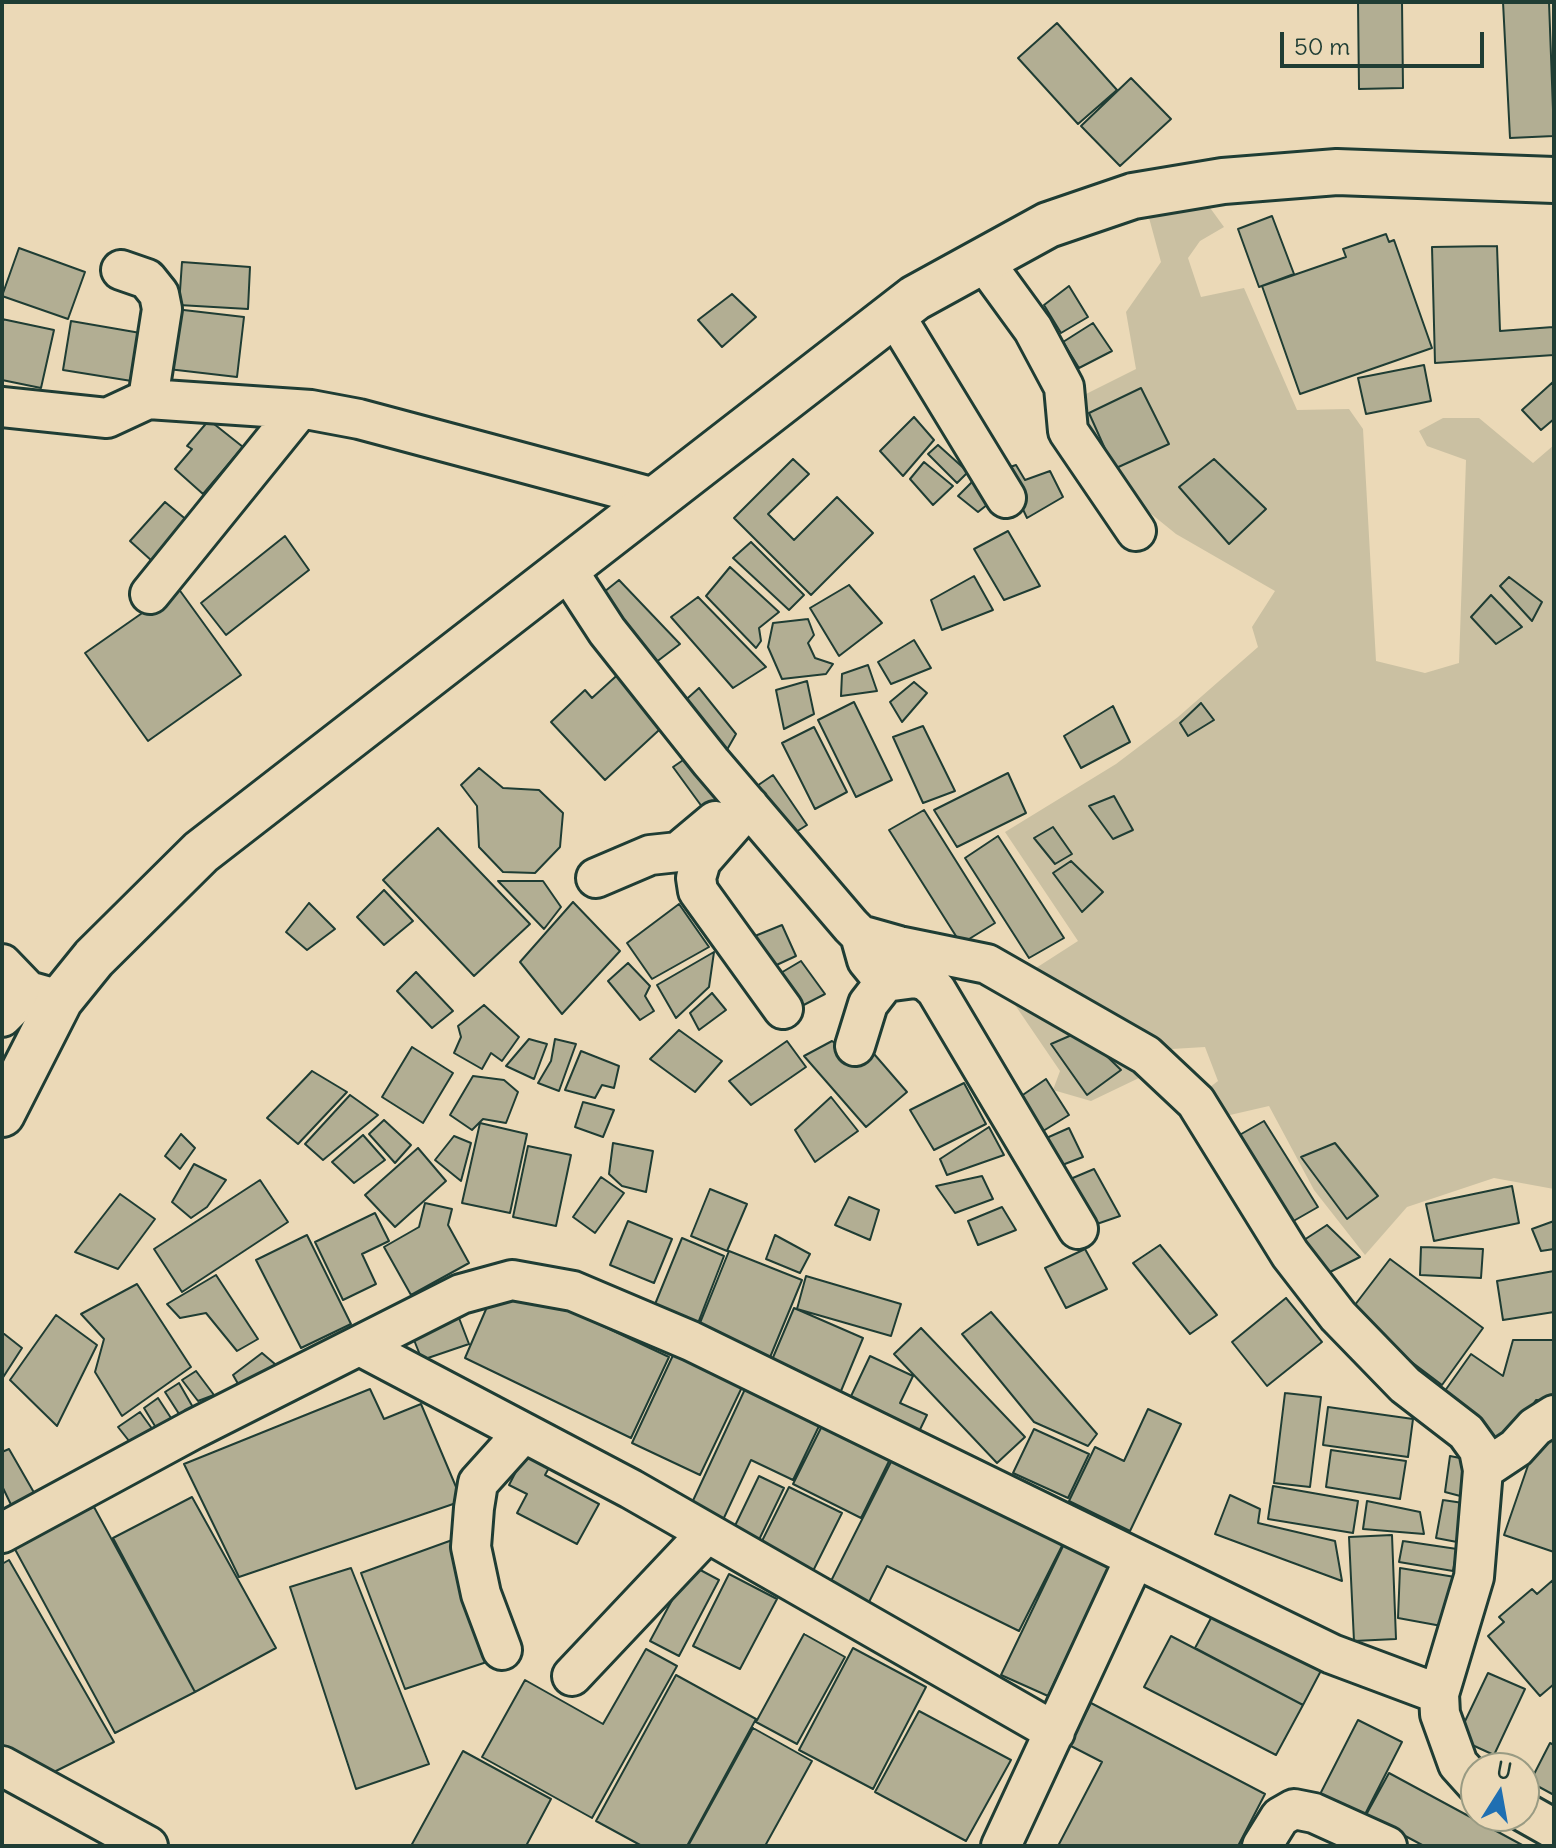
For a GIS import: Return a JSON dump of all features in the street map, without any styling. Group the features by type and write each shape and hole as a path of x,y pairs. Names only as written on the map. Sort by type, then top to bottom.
{"highway":[{"path":"2,1114 30,1003 94,958 201,852 894,314 982,259 1048,225 1133,196 1223,181 1337,172 1554,180"}],"street":[{"path":"982,259 1033,329 1064,387 1068,431 1136,531"},
{"path":"121,270 147,279 159,294 162,309 148,399"},
{"path":"894,314 1006,498"},
{"path":"2,407 107,418 148,399 299,410 359,419 655,498"},
{"path":"150,594 299,410"},
{"path":"566,568 607,631 745,802 860,935 867,960 885,982"},
{"path":"596,878 650,855 678,852 745,802"},
{"path":"745,802 701,861 696,878 698,891 783,1009"},
{"path":"860,935 987,964 1146,1055 1196,1102 1290,1254 1338,1316 1405,1385 1466,1432 1479,1450 1483,1470 1474,1577 1439,1694 1440,1714 1460,1766"},
{"path":"2,964 30,1003"},
{"path":"855,1046 868,1004 885,982 915,978 926,981 936,990 1078,1229"},
{"path":"2,1533 194,1429 461,1294 512,1280 573,1291 691,1341 1332,1654 1439,1694"},
{"path":"360,1346 707,1533 1055,1732"},
{"path":"1483,1470 1516,1448 1535,1427 1554,1415"},
{"path":"502,1650 481,1594 471,1547 474,1508 478,1483 523,1433"},
{"path":"572,1676 707,1533"},
{"path":"1001,1846 1135,1558"},
{"path":"2,1766 148,1846"},
{"path":"1262,1846 1280,1817 1294,1809 1349,1827 1387,1846"}],"shaded area":[{"path":"1200,194 1224,227 1200,241 1188,258 1201,297 1244,288 1297,410 1349,409 1363,429 1376,661 1425,673 1459,663 1466,460 1427,446 1419,431 1443,418 1479,418 1533,463 1554,445 1554,1189 1494,1178 1407,1207 1365,1255 1314,1190 1269,1106 1217,1118 1198,1096 1218,1081 1205,1047 1155,1050 1139,1078 1091,1101 1053,1090 1060,1071 1013,1002 1022,977 1078,941 1005,832 1116,764 1178,717 1258,647 1252,627 1275,591 1176,534 1134,500 1092,456 1078,398 1136,369 1126,312 1161,262 1145,203"}],"building":[{"path":"1358,2 1402,2 1403,88 1359,89"},
{"path":"1503,2 1549,2 1554,136 1510,138"},
{"path":"1057,23 1117,90 1078,124 1018,58"},
{"path":"1131,78 1171,119 1120,166 1081,126"},
{"path":"1272,216 1294,274 1259,287 1238,229"},
{"path":"1386,234 1389,242 1394,240 1432,348 1300,394 1262,286 1346,257 1343,249"},
{"path":"1497,246 1500,331 1553,327 1554,321 1554,355 1435,363 1432,247"},
{"path":"19,248 85,272 68,319 2,296"},
{"path":"182,262 250,267 248,309 179,305"},
{"path":"1069,286 1088,317 1061,333 1044,305"},
{"path":"732,294 756,317 722,347 698,320"},
{"path":"175,309 244,317 237,377 168,369"},
{"path":"2,319 54,330 41,388 2,380"},
{"path":"71,321 152,335 144,383 63,370"},
{"path":"1093,323 1112,351 1079,368 1063,342"},
{"path":"1424,365 1431,401 1366,414 1358,378"},
{"path":"1553,382 1554,419 1541,430 1522,410"},
{"path":"1141,388 1169,444 1114,469 1089,413"},
{"path":"914,417 934,440 903,476 880,451"},
{"path":"209,420 243,447 203,494 175,469 192,449 187,446"},
{"path":"938,445 968,472 957,483 928,454"},
{"path":"793,459 809,474 768,514 794,540 837,497 873,533 811,595 734,518"},
{"path":"1214,459 1266,509 1229,544 1179,487"},
{"path":"924,462 953,486 933,505 910,479"},
{"path":"1016,465 1025,480 1050,471 1063,497 1027,518 1004,469"},
{"path":"975,479 997,497 978,512 958,496"},
{"path":"165,502 194,526 165,545 152,561 130,541"},
{"path":"1008,531 1040,586 1004,600 974,549"},
{"path":"285,536 309,570 226,635 201,603"},
{"path":"751,542 804,595 789,610 733,558"},
{"path":"730,567 779,612 759,628 761,641 756,648 706,596"},
{"path":"974,576 993,610 942,630 931,600"},
{"path":"1509,577 1542,602 1532,621 1500,586"},
{"path":"619,580 680,644 655,663 599,596"},
{"path":"849,585 882,623 839,656 810,608"},
{"path":"178,588 241,675 148,741 85,653"},
{"path":"1491,595 1522,627 1496,644 1471,617"},
{"path":"698,597 766,667 733,688 671,617"},
{"path":"808,619 814,635 808,643 815,658 833,664 826,674 782,679 768,647 773,623"},
{"path":"914,640 931,668 891,684 878,662"},
{"path":"868,665 877,691 841,696 842,674"},
{"path":"624,669 671,719 605,780 551,722 585,690 592,698"},
{"path":"807,681 814,714 784,729 776,690"},
{"path":"914,682 927,693 902,722 890,702"},
{"path":"699,688 736,734 724,755 680,705"},
{"path":"854,702 892,780 856,797 818,720"},
{"path":"1201,703 1214,720 1188,736 1180,723"},
{"path":"1113,706 1130,742 1081,768 1064,736"},
{"path":"923,726 955,791 923,803 893,737"},
{"path":"814,727 847,792 815,809 782,743"},
{"path":"692,754 727,802 708,815 673,767"},
{"path":"479,768 503,788 539,790 563,813 560,847 535,873 503,872 479,847 477,806 461,785"},
{"path":"1008,773 1026,813 957,847 934,810"},
{"path":"773,775 807,825 788,837 751,790"},
{"path":"1114,796 1133,830 1113,839 1089,806"},
{"path":"924,810 995,923 961,944 889,830"},
{"path":"1053,827 1072,854 1055,864 1034,838"},
{"path":"438,828 530,924 474,976 383,880"},
{"path":"998,836 1064,938 1029,958 965,858"},
{"path":"1071,861 1103,892 1082,912 1053,873"},
{"path":"498,881 543,881 561,907 544,929"},
{"path":"384,890 413,921 384,945 357,917"},
{"path":"573,902 620,951 562,1014 520,962"},
{"path":"309,903 335,929 307,950 286,932"},
{"path":"679,904 709,947 652,979 627,943"},
{"path":"782,925 796,956 770,968 750,938"},
{"path":"714,952 709,987 676,1018 657,985"},
{"path":"801,961 825,994 794,1010 774,977"},
{"path":"628,963 650,986 645,996 654,1011 640,1020 608,981"},
{"path":"416,972 453,1011 432,1028 397,991"},
{"path":"712,993 726,1010 699,1030 690,1013"},
{"path":"484,1005 519,1037 502,1061 491,1053 482,1069 454,1053 461,1037 458,1026"},
{"path":"679,1030 722,1061 695,1092 650,1059"},
{"path":"1081,1031 1121,1070 1087,1095 1051,1044"},
{"path":"529,1039 547,1044 534,1079 506,1066"},
{"path":"555,1039 576,1044 559,1091 538,1083 551,1061"},
{"path":"787,1041 806,1067 751,1105 729,1081"},
{"path":"832,1041 851,1055 868,1047 907,1092 866,1127 804,1056"},
{"path":"412,1047 453,1073 423,1123 382,1097"},
{"path":"581,1051 619,1066 614,1088 602,1085 595,1098 565,1090"},
{"path":"312,1071 347,1092 298,1144 267,1118"},
{"path":"473,1076 504,1080 518,1092 506,1123 483,1119 472,1130 450,1115"},
{"path":"1046,1079 1069,1115 1035,1136 1014,1101"},
{"path":"964,1083 986,1124 934,1150 910,1110"},
{"path":"350,1095 378,1115 323,1160 305,1144"},
{"path":"831,1097 858,1131 815,1162 795,1130"},
{"path":"583,1102 614,1110 603,1137 575,1127"},
{"path":"384,1120 411,1145 395,1163 369,1134"},
{"path":"1264,1121 1318,1207 1290,1223 1236,1137"},
{"path":"480,1123 527,1134 510,1213 462,1203"},
{"path":"989,1127 1004,1155 947,1175 940,1159"},
{"path":"1069,1128 1083,1157 1057,1167 1042,1140"},
{"path":"181,1134 195,1148 180,1169 165,1156"},
{"path":"363,1135 385,1160 354,1183 332,1162"},
{"path":"454,1136 471,1143 461,1181 435,1160"},
{"path":"613,1143 653,1151 646,1192 622,1186 609,1174"},
{"path":"1335,1143 1378,1196 1347,1219 1301,1157"},
{"path":"528,1146 571,1155 556,1226 513,1217"},
{"path":"418,1148 446,1181 395,1227 365,1195"},
{"path":"194,1164 226,1180 207,1207 191,1218 172,1202"},
{"path":"1094,1169 1120,1216 1091,1226 1068,1180"},
{"path":"982,1176 993,1199 955,1213 936,1186"},
{"path":"601,1177 624,1193 595,1233 573,1217"},
{"path":"260,1180 288,1222 182,1292 154,1249"},
{"path":"1512,1186 1519,1223 1434,1241 1426,1204"},
{"path":"710,1189 747,1204 727,1251 691,1236"},
{"path":"120,1194 155,1219 118,1269 75,1252"},
{"path":"849,1197 879,1210 870,1240 835,1225"},
{"path":"425,1203 452,1209 448,1225 469,1263 411,1295 384,1247 419,1227"},
{"path":"1002,1207 1016,1230 978,1245 968,1221"},
{"path":"375,1213 389,1241 362,1254 376,1284 343,1300 315,1242"},
{"path":"628,1221 672,1239 654,1283 610,1265"},
{"path":"1554,1221 1554,1249 1541,1251 1532,1229"},
{"path":"1327,1225 1360,1257 1324,1275 1304,1240"},
{"path":"307,1235 351,1324 301,1348 256,1260"},
{"path":"775,1235 810,1254 800,1273 766,1259"},
{"path":"682,1238 724,1256 693,1336 649,1319"},
{"path":"1160,1245 1217,1315 1190,1334 1133,1263"},
{"path":"1421,1247 1483,1249 1481,1278 1420,1275"},
{"path":"1085,1249 1107,1289 1066,1308 1045,1268"},
{"path":"729,1251 802,1280 766,1367 694,1338"},
{"path":"1390,1259 1483,1328 1442,1385 1348,1314"},
{"path":"1554,1271 1554,1312 1503,1320 1497,1281"},
{"path":"216,1275 258,1339 237,1351 206,1313 180,1318 167,1304"},
{"path":"806,1276 901,1304 891,1336 797,1309"},
{"path":"137,1284 191,1367 122,1416 95,1372 104,1339 81,1314"},
{"path":"541,1297 669,1357 631,1438 465,1358 487,1307 509,1299"},
{"path":"1286,1298 1322,1342 1267,1386 1232,1342"},
{"path":"794,1308 863,1338 836,1403 766,1374"},
{"path":"991,1312 1097,1434 1088,1446 1034,1422 962,1334"},
{"path":"56,1315 97,1345 57,1426 10,1380"},
{"path":"459,1318 469,1344 422,1360 412,1335"},
{"path":"921,1328 1025,1437 997,1463 894,1354"},
{"path":"2,1335 22,1348 2,1379"},
{"path":"1513,1340 1554,1340 1554,1400 1536,1400 1502,1448 1437,1402 1471,1354 1503,1376"},
{"path":"675,1351 744,1383 700,1475 632,1443"},
{"path":"262,1353 282,1370 245,1396 233,1375"},
{"path":"870,1356 913,1376 900,1403 927,1415 913,1444 844,1411"},
{"path":"196,1371 214,1395 198,1401 182,1380"},
{"path":"179,1383 194,1409 181,1417 165,1392"},
{"path":"746,1387 821,1422 793,1480 751,1460 722,1522 690,1507"},
{"path":"370,1389 384,1419 421,1404 462,1501 239,1577 184,1464"},
{"path":"1285,1393 1321,1397 1310,1487 1274,1483"},
{"path":"158,1398 173,1421 158,1431 144,1408"},
{"path":"1328,1407 1413,1419 1408,1457 1323,1445"},
{"path":"1148,1409 1181,1424 1130,1531 1069,1501 1095,1447 1124,1461"},
{"path":"140,1412 153,1430 133,1446 118,1427"},
{"path":"826,1418 894,1451 861,1518 793,1484"},
{"path":"1543,1422 1554,1426 1554,1552 1504,1535"},
{"path":"1034,1429 1089,1454 1068,1498 1013,1473"},
{"path":"9,1449 40,1503 16,1515 2,1486 2,1452"},
{"path":"1331,1450 1406,1461 1400,1499 1326,1487"},
{"path":"525,1454 550,1466 545,1475 599,1504 577,1544 517,1513 527,1494 509,1485"},
{"path":"894,1456 1065,1540 1019,1631 887,1566 867,1606 828,1587"},
{"path":"1450,1456 1470,1460 1464,1497 1445,1492"},
{"path":"759,1476 784,1488 755,1548 730,1536"},
{"path":"1273,1486 1358,1501 1353,1533 1268,1519"},
{"path":"789,1487 842,1513 811,1575 758,1549"},
{"path":"1230,1495 1260,1509 1258,1523 1335,1541 1342,1581 1215,1534"},
{"path":"192,1497 276,1648 195,1692 113,1538"},
{"path":"1443,1500 1463,1503 1457,1542 1436,1538"},
{"path":"1367,1501 1420,1512 1424,1534 1363,1529"},
{"path":"94,1507 195,1692 115,1733 11,1542"},
{"path":"1392,1535 1396,1639 1354,1641 1349,1537"},
{"path":"455,1539 502,1657 405,1689 361,1573"},
{"path":"1066,1540 1112,1561 1048,1696 1001,1675"},
{"path":"1403,1541 1457,1549 1453,1571 1399,1562"},
{"path":"9,1560 114,1742 48,1775 2,1748 2,1564"},
{"path":"691,1565 719,1580 679,1656 650,1641"},
{"path":"351,1568 429,1764 356,1789 290,1587"},
{"path":"1400,1568 1455,1577 1447,1627 1398,1618"},
{"path":"729,1574 777,1599 740,1669 693,1646"},
{"path":"1553,1580 1554,1684 1540,1696 1488,1636 1504,1622 1499,1617 1532,1589 1537,1594"},
{"path":"1217,1607 1325,1663 1303,1705 1195,1648"},
{"path":"804,1634 845,1657 797,1744 756,1722"},
{"path":"1171,1636 1303,1705 1276,1755 1144,1687"},
{"path":"853,1648 926,1687 873,1789 799,1750"},
{"path":"646,1649 677,1666 592,1818 482,1757 525,1680 603,1724"},
{"path":"1488,1673 1525,1689 1495,1752 1487,1752 1457,1738"},
{"path":"676,1675 756,1719 687,1846 642,1846 596,1821"},
{"path":"1091,1703 1265,1794 1238,1846 1058,1846 1102,1762 1069,1745"},
{"path":"919,1711 1011,1760 966,1841 875,1792"},
{"path":"1358,1720 1402,1742 1358,1828 1314,1806"},
{"path":"753,1728 812,1761 765,1846 688,1846"},
{"path":"1550,1743 1554,1745 1554,1795 1540,1787 1540,1762"},
{"path":"463,1751 551,1799 526,1846 411,1846"},
{"path":"1389,1773 1460,1811 1460,1832 1498,1832 1524,1846 1424,1846 1366,1815"}]}
